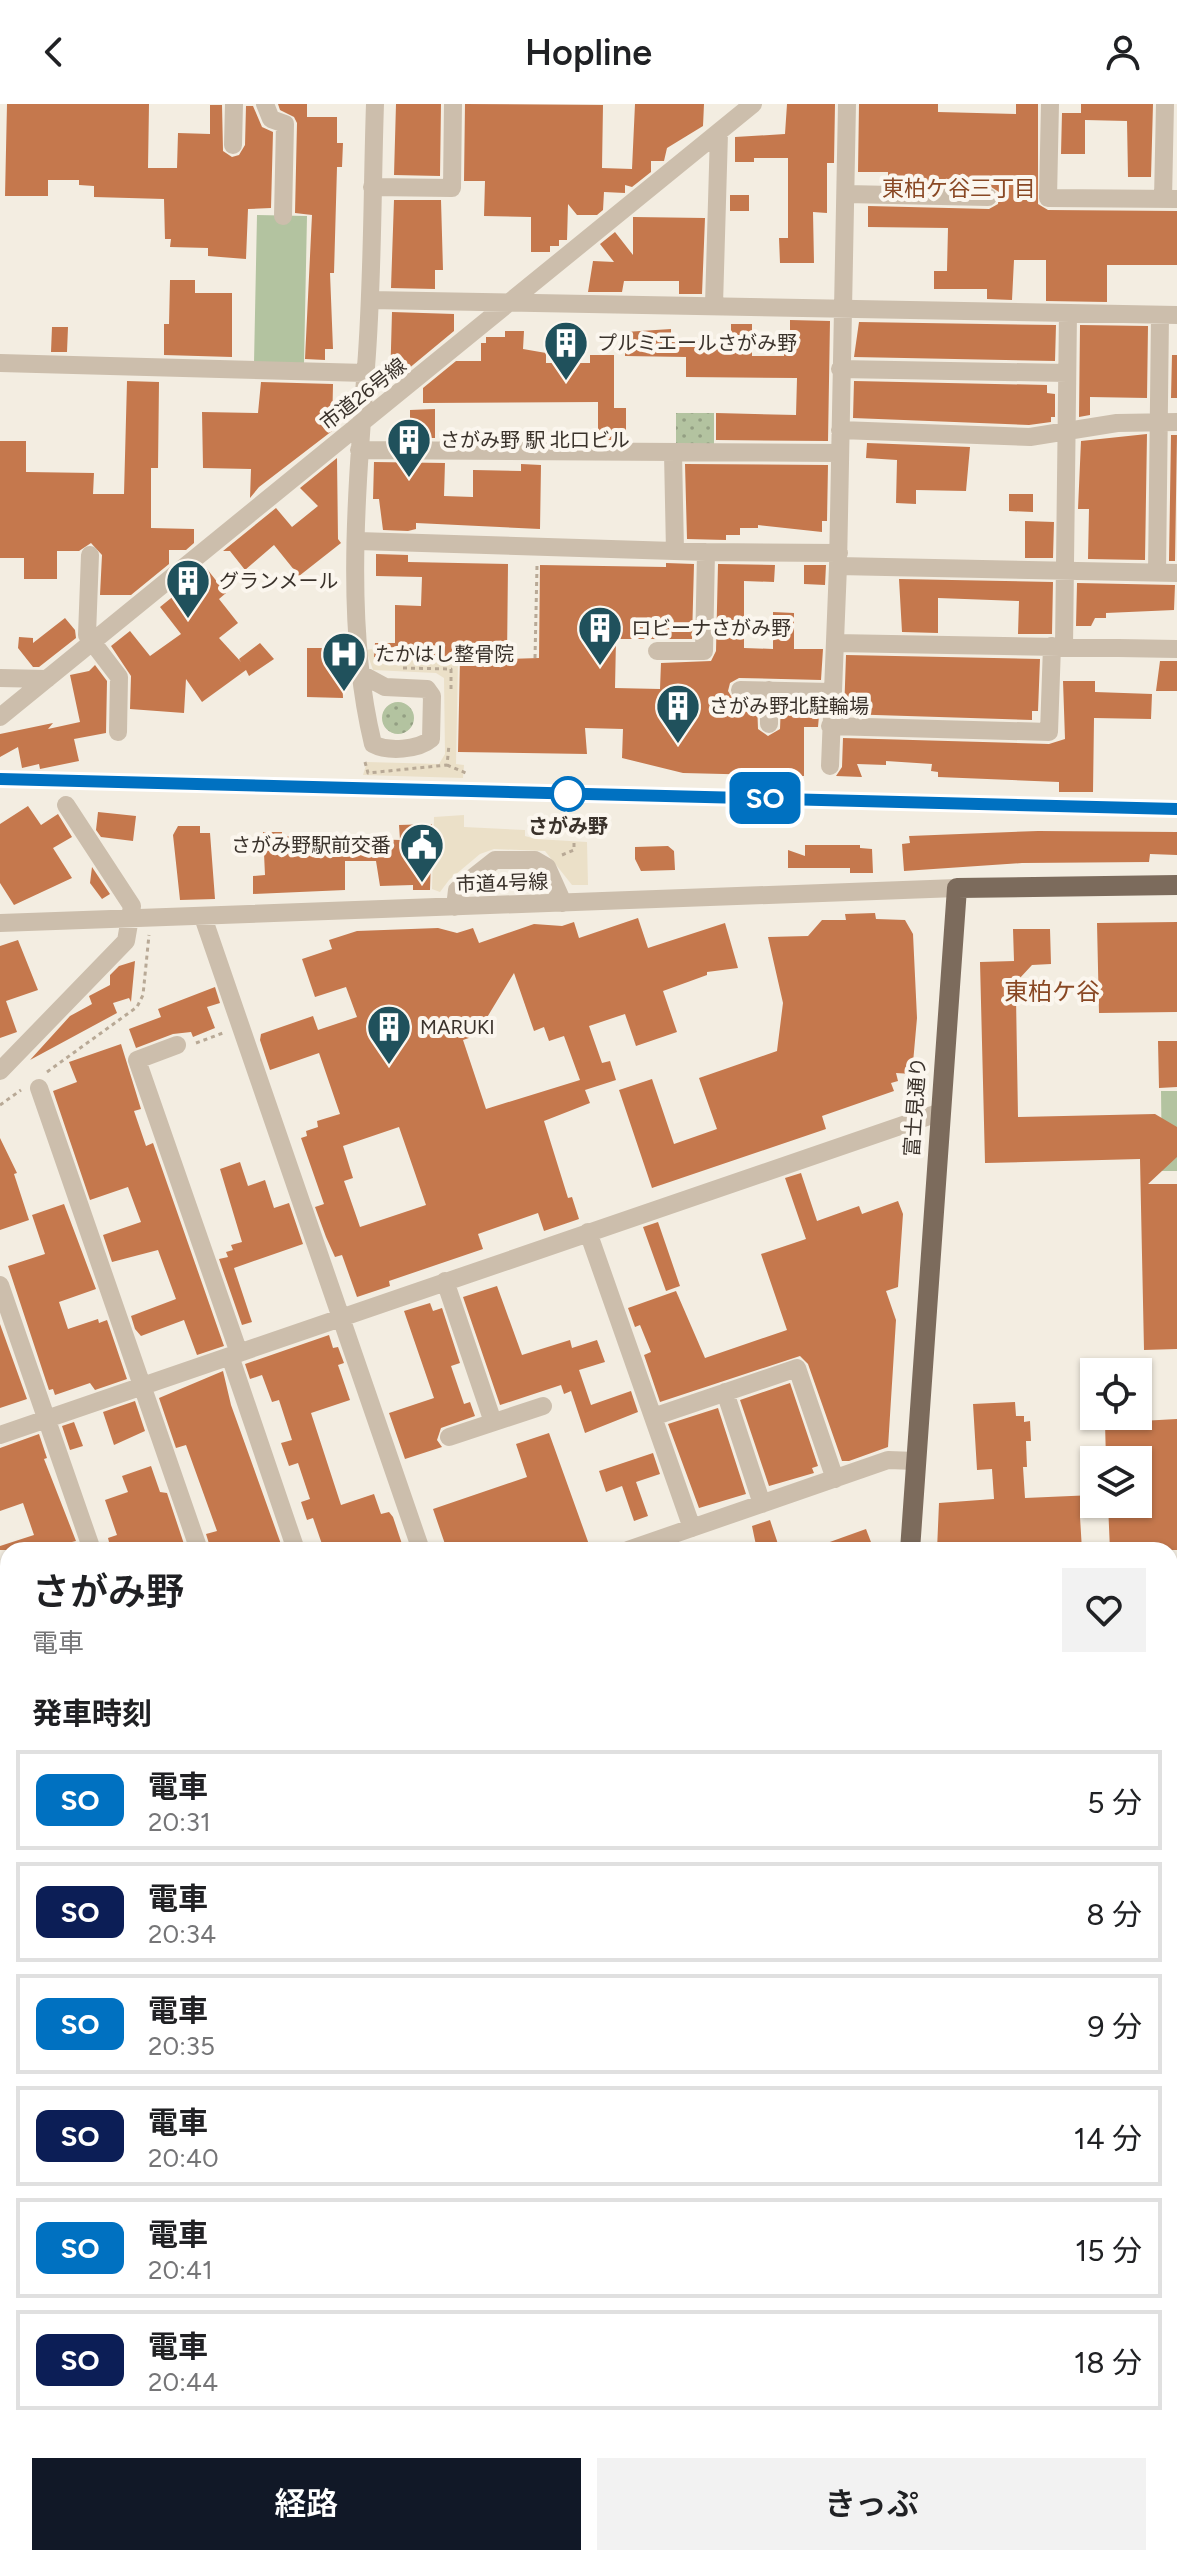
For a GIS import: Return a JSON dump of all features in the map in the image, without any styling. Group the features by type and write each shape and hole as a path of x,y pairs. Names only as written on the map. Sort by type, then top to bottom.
{"main road":[{"path":"957,888 1177,885"},
{"name":"富士見通り","path":"911,1542 938,1113 957,888"}],"street":[{"path":"233,145 234,104"},
{"path":"265,104 271,119 285,124 283,216"},
{"path":"361,674 385,687 427,689 432,696 431,739 422,746 380,748 373,744 361,674 357,646 359,450 370,300 375,104"},
{"path":"372,187 452,188 453,104"},
{"name":"市道26号線","path":"0,717 517,300 753,104"},
{"path":"830,766 838,559 847,104"},
{"path":"1050,104 1048,198 1170,199 1165,104"},
{"path":"714,305 719,133"},
{"path":"846,194 988,197"},
{"path":"370,300 517,300 1168,315 1168,422 1157,573"},
{"path":"830,726 1049,732 1066,571 1068,313"},
{"path":"0,363 366,373"},
{"path":"840,369 1067,373"},
{"path":"840,430 1030,437 1117,423 1168,422"},
{"path":"359,450 839,453"},
{"path":"673,453 675,551"},
{"path":"358,541 706,552 1066,571 1177,573"},
{"path":"657,651 704,651 706,552"},
{"path":"90,555 87,635 119,677 118,732"},
{"path":"835,643 1177,649"},
{"path":"0,678 47,679"},
{"path":"740,690 831,692"},
{"path":"769,690 769,724"},
{"path":"0,1070 126,941 132,906 66,805"},
{"path":"455,907 457,890 495,860 535,860 547,867 563,903"},
{"name":"市道4号線","path":"0,923 957,888"},
{"path":"203,917 418,1542"},
{"path":"177,1045 137,1060 293,1542"},
{"path":"33,1085 196,1542"},
{"path":"0,1435 938,1113"},
{"path":"588,1232 692,1528"},
{"path":"445,1281 493,1422"},
{"path":"0,1285 89,1542"},
{"path":"653,1417 797,1368 835,1479"},
{"path":"725,1392 762,1504"},
{"path":"449,1437 543,1406"},
{"path":"651,1542 888,1460 916,1461"}],"path":[{"path":"535,658 538,552"},
{"path":"392,667 451,669 451,697"},
{"path":"447,765 449,738"},
{"path":"362,752 368,773 447,765 466,773"},
{"path":"562,855 574,850 574,840"},
{"path":"0,1105 33,1085 137,1007 143,995 149,931"},
{"path":"177,1045 185,1046 241,1027"}],"green space":[{"path":"257,215 307,216 304,364 254,363"},
{"path":"676,413 714,413 714,447 676,447"},
{"path":"398,702 409,707 414,718 409,729 398,734 387,729 382,718 387,707"},
{"path":"1161,1091 1177,1091 1177,1171 1162,1171"}],"shaded area":[{"path":"372,649 378,660 458,661 456,764 464,765 463,778 363,775 367,762 439,764 445,754 444,678 436,673 373,670 366,650"},
{"path":"464,815 464,827 525,830 525,836 536,839 587,842 588,885 572,885 545,851 494,849 480,854 449,880 440,892 432,889 434,817"}],"building":[{"path":"7,104 149,104 148,168 177,168 178,133 210,134 210,105 222,105 223,151 232,157 239,155 245,145 246,106 253,106 262,127 273,132 271,208 248,209 246,259 208,256 208,248 170,247 171,239 165,239 164,199 94,197 94,186 79,185 79,180 48,180 48,196 5,196"},
{"path":"278,104 307,104 307,117 337,117 337,143 343,143 342,167 337,167 334,273 330,273 333,349 325,349 325,360 305,359 312,215 295,213 297,123 294,117 280,110"},
{"path":"396,104 441,104 440,176 394,175"},
{"path":"465,104 603,105 602,168 632,169 635,104 704,104 703,126 667,148 664,161 651,161 651,172 632,187 625,185 625,193 604,192 603,210 597,215 577,215 568,204 567,240 559,240 559,246 550,246 550,252 531,252 531,217 484,216 485,181 464,181"},
{"path":"787,104 835,104 834,163 827,163 827,213 813,212 814,263 780,263 779,238 788,238 788,158 754,158 754,162 735,162 735,137 785,134"},
{"path":"859,104 938,104 938,112 1016,114 1016,104 1038,104 1038,204 1048,210 1177,211 1177,265 1107,265 1107,302 1046,301 1046,260 1014,260 1012,300 987,299 987,289 934,289 934,271 947,271 948,228 868,227 868,206 989,209 998,204 999,192 988,185 888,183 888,172 858,172"},
{"path":"1081,104 1153,104 1151,177 1128,177 1127,121 1085,120 1085,154 1061,154 1062,113 1081,113"},
{"path":"730,195 749,195 749,211 730,211"},
{"path":"394,200 441,200 443,270 435,270 435,289 391,288"},
{"path":"633,217 705,218 702,294 679,294 679,281 624,281 622,292 588,292 593,261 614,262 600,244 615,232 633,255"},
{"path":"170,280 195,280 195,293 232,293 232,357 164,355 164,324 169,324"},
{"path":"392,312 454,314 454,331 390,384"},
{"path":"790,320 830,321 828,441 716,440 716,413 796,415 797,378 686,377 686,357 625,356 625,332 671,329 671,337 731,342 731,324 752,324 752,356 784,356 784,343 790,343"},
{"path":"859,322 1056,325 1055,361 854,357"},
{"path":"1080,325 1148,326 1147,398 1090,397 1090,415 1079,417"},
{"path":"52,327 68,327 67,352 51,352"},
{"path":"505,331 524,331 523,349 546,353 546,363 590,363 590,355 614,355 614,408 626,408 626,440 598,440 598,402 423,403 423,388 456,361 481,361 481,343 486,343 486,337 505,337"},
{"path":"1172,355 1177,355 1177,398 1171,398"},
{"path":"127,381 159,382 158,468 151,468 151,528 194,529 194,543 186,550 169,550 169,564 131,595 100,595 102,555 91,543 79,551 57,551 57,579 24,579 24,558 0,558 0,441 26,441 26,472 94,473 93,494 124,494"},
{"path":"854,381 1047,385 1047,393 1055,394 1055,417 1051,417 1051,422 1029,425 853,418"},
{"path":"261,382 333,384 332,431 259,487 250,498 251,469 203,468 202,412 258,413"},
{"path":"435,409 435,438 410,438 410,410"},
{"path":"1147,434 1145,560 1088,559 1089,509 1078,509 1081,441"},
{"path":"1171,435 1177,435 1175,561 1169,561"},
{"path":"867,443 970,447 966,491 916,490 916,504 896,503 897,460 866,458"},
{"path":"337,458 338,539 341,543 299,576 274,545 245,570 230,551 223,551 276,508 292,527 318,506 300,488"},
{"path":"374,462 445,463 444,496 473,497 473,470 521,471 521,464 541,465 540,529 416,523 416,529 408,531 383,530 379,499 373,499"},
{"path":"685,464 828,465 827,521 822,521 822,532 758,525 758,528 740,528 740,535 726,535 726,540 687,539"},
{"path":"1009,494 1033,494 1033,512 1009,511"},
{"path":"1025,521 1054,522 1053,558 1025,558"},
{"path":"376,554 408,555 408,562 508,564 507,659 539,658 540,565 666,567 666,563 694,564 692,639 616,639 615,688 660,689 661,663 711,661 716,651 718,564 775,565 774,582 744,581 744,648 773,649 773,612 794,613 794,649 823,649 821,680 739,678 730,683 728,691 734,701 757,702 758,729 768,736 780,729 781,703 820,704 818,727 804,727 804,776 683,773 622,758 623,729 585,728 587,754 458,752 460,658 374,657 375,643 395,643 395,605 421,606 422,577 376,576"},
{"path":"804,565 826,565 825,585 804,584"},
{"path":"207,569 226,593 219,599 238,623 219,638 241,662 239,659 260,643 274,659 249,676 246,670 202,702 186,679 184,713 130,709 131,676 111,646 130,631 150,656 181,634 160,607"},
{"path":"899,579 1053,582 1052,634 1018,634 1019,601 938,598 938,633 902,632"},
{"path":"1077,583 1175,585 1174,610 1106,613 1106,618 1095,618 1091,626 1076,626"},
{"path":"65,618 75,630 76,638 39,667 33,667 18,648 19,637 33,638 33,643"},
{"path":"307,648 341,648 343,698 307,697"},
{"path":"846,655 1040,659 1038,711 1032,711 1032,720 844,714"},
{"path":"1160,661 1177,661 1177,691 1156,691"},
{"path":"95,665 107,681 106,733 74,739 79,761 40,769 39,764 22,768 18,747 0,757 0,734 53,723 48,729 80,722 70,675 89,671"},
{"path":"1063,681 1095,681 1095,692 1152,694 1151,719 1094,718 1093,792 1059,792 1059,782 938,777 938,772 931,771 932,764 886,761 886,765 857,764 862,777 836,776 842,767 843,738 1049,744 1065,739"},
{"path":"28,806 41,825 58,814 72,837 53,848 72,878 14,905 0,883 0,824"},
{"path":"98,812 136,816 133,841 101,837 96,830"},
{"path":"432,824 430,890 413,890 413,885 380,886 376,861 345,861 345,890 253,894 253,876 265,875 263,832 282,832 282,836 400,840 399,825"},
{"path":"178,826 200,826 200,833 210,833 215,899 180,900 173,835"},
{"path":"1038,831 1177,832 1177,855 1150,854 1149,862 1022,863 904,871 902,844 910,843 909,836"},
{"path":"805,845 860,845 860,848 872,849 873,873 850,873 850,868 788,868 788,850 805,856"},
{"path":"668,846 674,851 675,870 641,871 635,859 635,847"},
{"path":"92,867 110,894 102,899 90,883"},
{"path":"875,913 876,919 905,920 913,934 917,1018 912,1074 896,1073 898,1081 891,1083 894,1091 822,1116 826,1129 652,1188 619,1090 652,1079 674,1144 717,1129 699,1078 777,1051 783,1003 768,937 808,936 822,920 846,920 845,914"},
{"path":"638,918 648,948 725,923 738,968 707,972 707,975 663,991 677,1032 636,1046 625,1014 589,1026 602,1063 610,1061 616,1080 585,1090 590,1103 544,1121 568,1198 572,1197 579,1219 544,1231 538,1213 478,1234 483,1249 389,1281 390,1286 357,1297 342,1255 335,1257 315,1207 324,1204 301,1138 307,1136 306,1131 318,1127 317,1121 340,1114 319,1053 270,1070 260,1040 261,1034 313,1016 318,1030 357,1017 346,987 315,997 302,959 332,949 329,940 357,931 438,928 457,933 473,928 479,943 534,924 562,926 574,922 579,938","holes":["514,973 534,1031 544,1027 549,1041 564,1036 580,1080 486,1109 463,1040 486,1032 483,1024","399,1127 426,1205 360,1227 344,1181 353,1178 343,1146"]},
{"path":"1177,922 1177,1012 1099,1013 1097,923"},
{"path":"1013,929 1050,929 1051,964 1032,965 1019,979 1020,997 1016,997 1018,1117 1155,1114 1177,1127 1177,1157 1148,1184 1177,1184 1177,1349 1144,1350 1140,1159 985,1163 980,962 1014,961"},
{"path":"18,940 38,990 6,1001 17,1032 0,1038 0,946"},
{"path":"135,961 131,1002 129,998 113,1003 117,1013 30,1060 70,1016 92,1004 89,996 110,985 110,975 119,966"},
{"path":"215,987 220,1003 207,1007 215,1028 193,1037 191,1032 173,1034 136,1048 129,1029 161,1017 158,1009"},
{"path":"1158,1041 1177,1041 1177,1087 1159,1088"},
{"path":"121,1044 141,1109 134,1111 146,1146 153,1143 224,1346 197,1355 184,1320 141,1336 135,1329 131,1316 176,1299 158,1250 112,1262 103,1235 141,1222 128,1187 90,1200 53,1091 77,1082 69,1062"},
{"path":"0,1138 17,1173 14,1174 29,1220 0,1230"},
{"path":"240,1162 248,1186 265,1180 274,1208 289,1203 303,1244 234,1268 252,1322 242,1325 219,1259 228,1257 226,1252 233,1250 231,1245 242,1242 220,1169"},
{"path":"801,1173 817,1221 859,1206 862,1214 898,1201 903,1214 898,1287 886,1291 896,1320 888,1447 849,1461 842,1461 808,1364 800,1356 660,1402 644,1355 651,1352 640,1325 635,1327 628,1308 676,1291 705,1358 787,1330 761,1254 806,1239 785,1178"},
{"path":"64,1204 96,1289 59,1302 68,1329 98,1319 99,1323 107,1320 127,1379 95,1390 90,1383 55,1395 53,1389 49,1390 8,1266 45,1254 32,1215"},
{"path":"658,1222 680,1286 666,1291 643,1227"},
{"path":"497,1286 522,1355 570,1340 572,1348 597,1340 605,1362 579,1370 591,1405 631,1391 638,1412 585,1433 571,1391 564,1394 561,1385 500,1405 463,1297"},
{"path":"430,1303 433,1311 442,1308 460,1363 451,1366 464,1404 470,1402 475,1416 441,1428 437,1440 442,1447 405,1459 389,1413 434,1398 404,1311"},
{"path":"0,1324 27,1399 0,1408"},
{"path":"329,1335 333,1348 338,1347 344,1363 338,1365 350,1400 311,1413 341,1505 374,1494 381,1514 389,1512 393,1517 401,1542 321,1542 313,1518 307,1520 301,1502 310,1499 298,1463 289,1466 281,1443 292,1440 279,1400 272,1402 262,1375 250,1379 245,1364"},
{"path":"223,1371 231,1405 280,1542 208,1542 206,1534 217,1531 186,1445 176,1448 159,1398"},
{"path":"790,1383 818,1466 812,1468 814,1473 769,1486 740,1400"},
{"path":"135,1401 145,1431 114,1445 103,1412"},
{"path":"1015,1402 1016,1416 1024,1416 1024,1422 1030,1421 1031,1441 1026,1441 1027,1467 1023,1467 1025,1498 1080,1496 1082,1542 937,1542 939,1503 994,1499 992,1469 977,1470 973,1404"},
{"path":"718,1408 746,1494 699,1508 668,1424"},
{"path":"1177,1419 1177,1542 1110,1542 1109,1518 1152,1518 1152,1446 1106,1446 1105,1430 1152,1430 1152,1420"},
{"path":"74,1422 83,1446 70,1450 62,1426"},
{"path":"549,1433 588,1542 444,1542 433,1509 527,1477 516,1444"},
{"path":"39,1434 47,1458 44,1459 76,1541 12,1542 34,1535 23,1503 0,1511 0,1448"},
{"path":"653,1453 660,1474 636,1482 648,1516 634,1521 622,1486 606,1492 599,1471"},
{"path":"151,1466 160,1492 167,1493 183,1542 109,1542 108,1538 117,1535 105,1500 128,1492 122,1476"},
{"path":"770,1520 777,1542 755,1542 752,1526"},
{"path":"866,1529 871,1542 830,1542"}],"railway":[{"path":"0,779 1177,809"}],"train":[{"name":"SO","path":"0,779 1177,809"}],"place":[{"name":"プルミエールさがみ野","path":"566,382"},
{"name":"さがみ野 駅 北口ビル","path":"409,479"},
{"name":"グランメール","path":"188,620"},
{"name":"ロビーナさがみ野","path":"600,667"},
{"name":"たかはし整骨院","path":"344,693"},
{"name":"さがみ野北駐輪場","path":"678,745"},
{"name":"さがみ野","path":"568,794"},
{"name":"さがみ野駅前交番","path":"422,884"},
{"name":"MARUKI","path":"389,1066"}],"district":[{"name":"東柏ケ谷三丁目","path":"959,188"},
{"name":"東柏ケ谷","path":"1052,992"}]}
